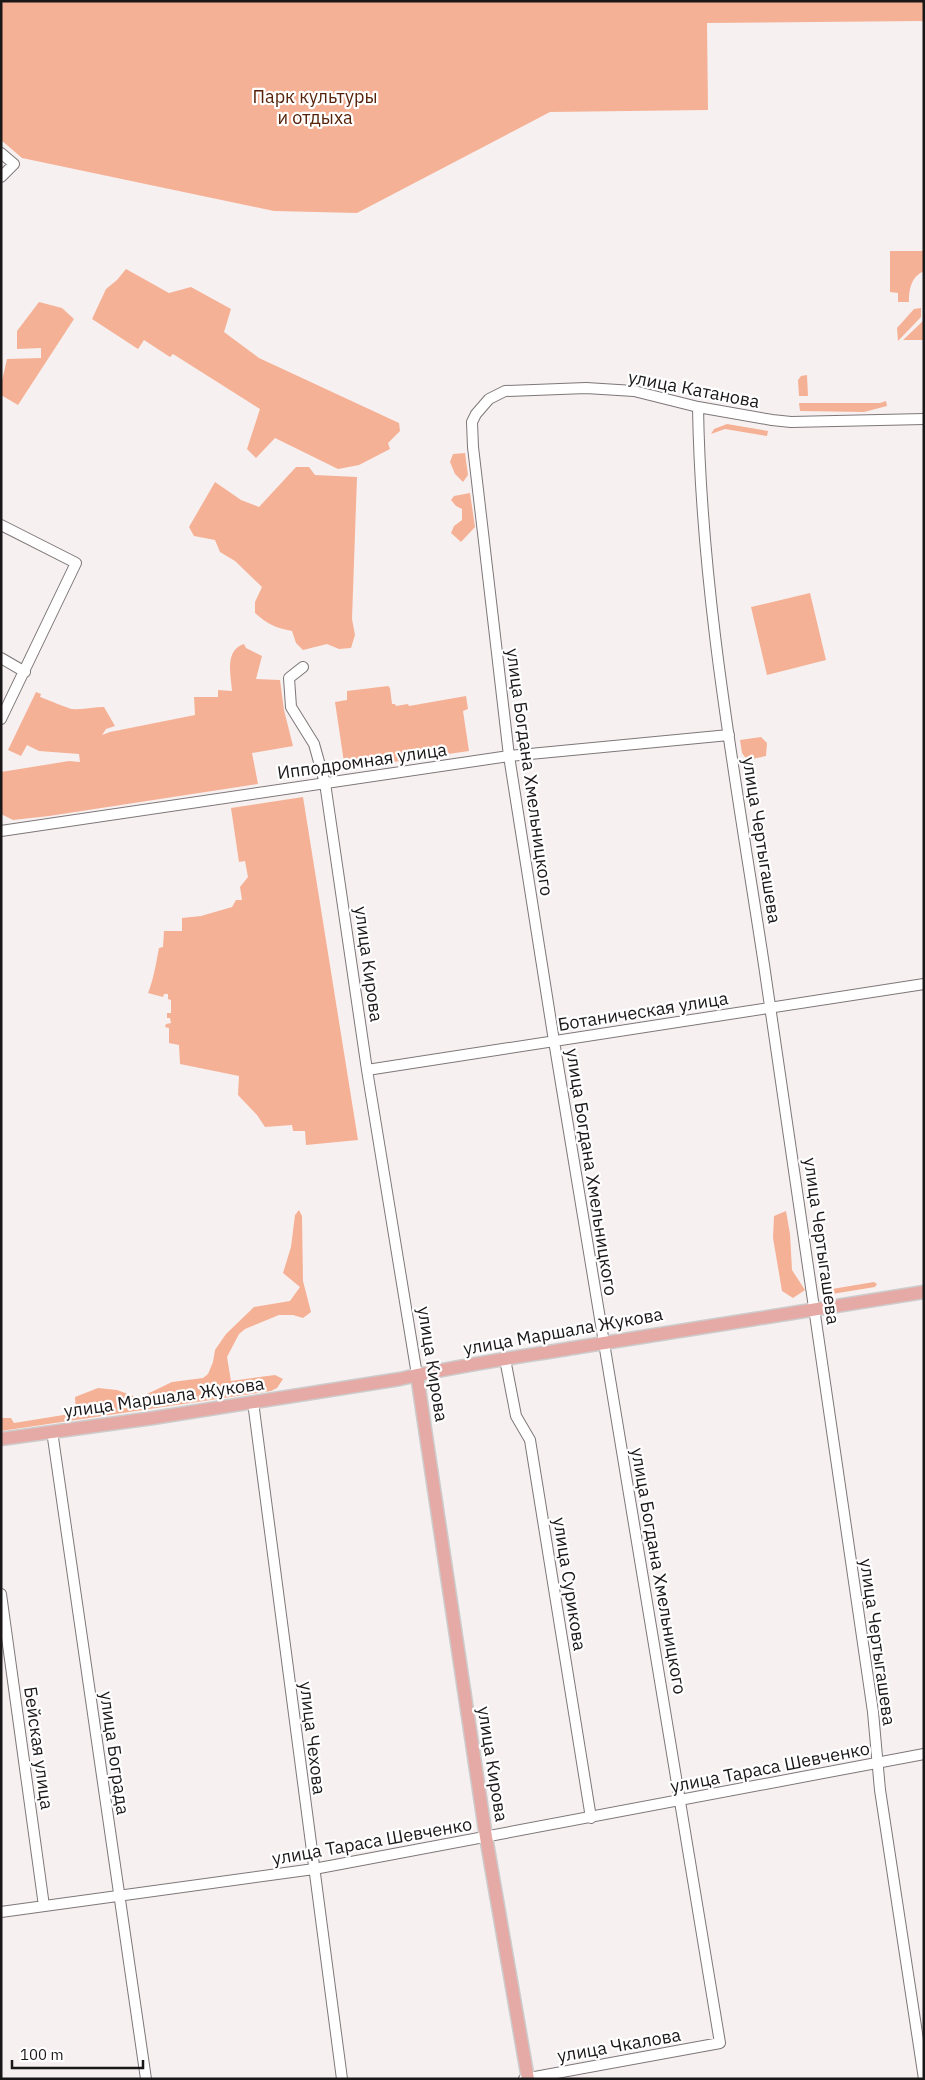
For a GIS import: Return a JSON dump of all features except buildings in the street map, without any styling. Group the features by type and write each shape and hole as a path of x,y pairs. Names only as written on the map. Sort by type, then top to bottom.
{"main road":[{"name":"улица Маршала Жукова","path":"1,1439 254,1402 670,1331 924,1292"},
{"name":"улица Кирова","path":"417,1375 486,1837 526,2079"}],"street":[{"path":"1,152 14,164 1,177"},
{"name":"улица Катанова","path":"472,422 476,414 489,399 505,391 586,388 634,391 698,407 791,422 924,419"},
{"name":"улица Чертыгашева","path":"698,407 699,460 705,538 729,735 816,1310 873,1712 877,1764 924,2079"},
{"name":"улица Богдана Хмельницкого","path":"472,422 475,466 509,756 554,1041 720,2043"},
{"path":"1,525 76,563 26,672 1,720"},
{"path":"1,658 26,672"},
{"name":"улица Кирова","path":"304,667 288,678 291,707 314,744 325,783 367,1070 417,1375"},
{"name":"Ипподромная улица","path":"4,828 509,756 729,735"},
{"name":"Ботаническая улица","path":"367,1070 924,984"},
{"name":"улица Сурикова","path":"505,1359 516,1416 530,1440 591,1818"},
{"name":"улица Чехова","path":"254,1402 342,2079"},
{"name":"улица Бограда","path":"52,1431 146,2079"},
{"name":"Бейская улица","path":"1,1594 44,1906"},
{"name":"улица Тараса Шевченко","path":"1,1912 314,1869 924,1754"},
{"name":"улица Чкалова","path":"526,2079 720,2043"}],"green space":[{"name":"Парк культуры и отдыха","path":"1,1 924,1 924,21 707,23 708,110 550,112 357,213 274,211 22,158 1,140"},
{"path":"890,251 924,251 924,271 916,277 912,284 909,302 898,302 898,293 890,292"},
{"path":"126,269 169,293 191,287 231,309 224,332 259,358 399,423 400,431 388,443 390,449 359,465 338,469 275,438 256,458 247,449 260,409 173,354 170,357 144,340 138,349 92,319 106,289"},
{"path":"39,302 62,308 74,319 18,405 1,395 1,385 7,359 41,358 41,348 17,349 17,331"},
{"path":"921,308 921,317 898,341 897,328 914,309"},
{"path":"923,321 924,340 903,340"},
{"path":"807,375 808,396 799,396 798,380 801,376"},
{"path":"886,401 887,406 864,412 800,411 799,403 880,403"},
{"path":"727,424 768,431 767,436 725,429 711,434 714,429"},
{"path":"465,453 468,475 463,482 455,474 450,462 453,454"},
{"path":"296,467 309,467 315,475 357,477 352,619 355,635 351,648 339,649 327,644 303,650 296,643 292,631 272,625 255,613 255,602 262,587 235,561 220,552 215,540 194,536 189,527 215,482 241,500 259,507"},
{"path":"470,493 475,527 461,542 451,533 454,526 462,520 462,509 451,500 454,496"},
{"path":"810,593 826,660 767,675 751,607"},
{"path":"244,644 246,648 262,656 256,679 280,680 284,710 293,746 252,753 258,784 49,816 13,820 1,814 1,772 69,761 80,762 79,754 39,751 27,745 21,756 8,750 36,692 41,694 40,697 72,709 104,707 115,726 106,729 102,735 195,715 194,697 218,697 218,690 232,691 231,658 238,647"},
{"path":"388,686 390,688 392,704 396,706 408,704 409,706 466,696 468,709 463,711 469,751 345,769 335,702 347,700 347,691"},
{"path":"761,737 767,743 766,756 747,760 742,753 740,740"},
{"path":"303,797 358,1140 306,1145 305,1131 293,1131 292,1125 265,1127 257,1115 238,1095 239,1076 180,1064 179,1045 169,1043 169,1028 165,1027 166,1024 171,1023 170,1018 167,1018 167,1013 171,1013 171,1000 168,999 168,994 164,994 163,997 148,993 159,948 163,947 164,931 182,931 182,918 201,916 232,907 236,900 242,900 240,887 248,877 245,861 239,862 231,808"},
{"path":"299,1210 302,1216 303,1281 311,1312 303,1318 293,1315 279,1315 245,1329 239,1334 227,1357 231,1381 275,1375 283,1379 277,1388 271,1391 1,1431 1,1418 11,1418 14,1423 76,1413 75,1397 98,1388 117,1390 136,1397 143,1396 172,1382 203,1378 208,1374 215,1350 226,1334 254,1307 290,1301 300,1287 283,1273 291,1247 295,1215"},
{"path":"786,1211 790,1234 792,1270 805,1290 793,1298 782,1291 773,1238 774,1216"},
{"path":"874,1282 877,1284 875,1287 832,1294 828,1292 832,1289"}]}
